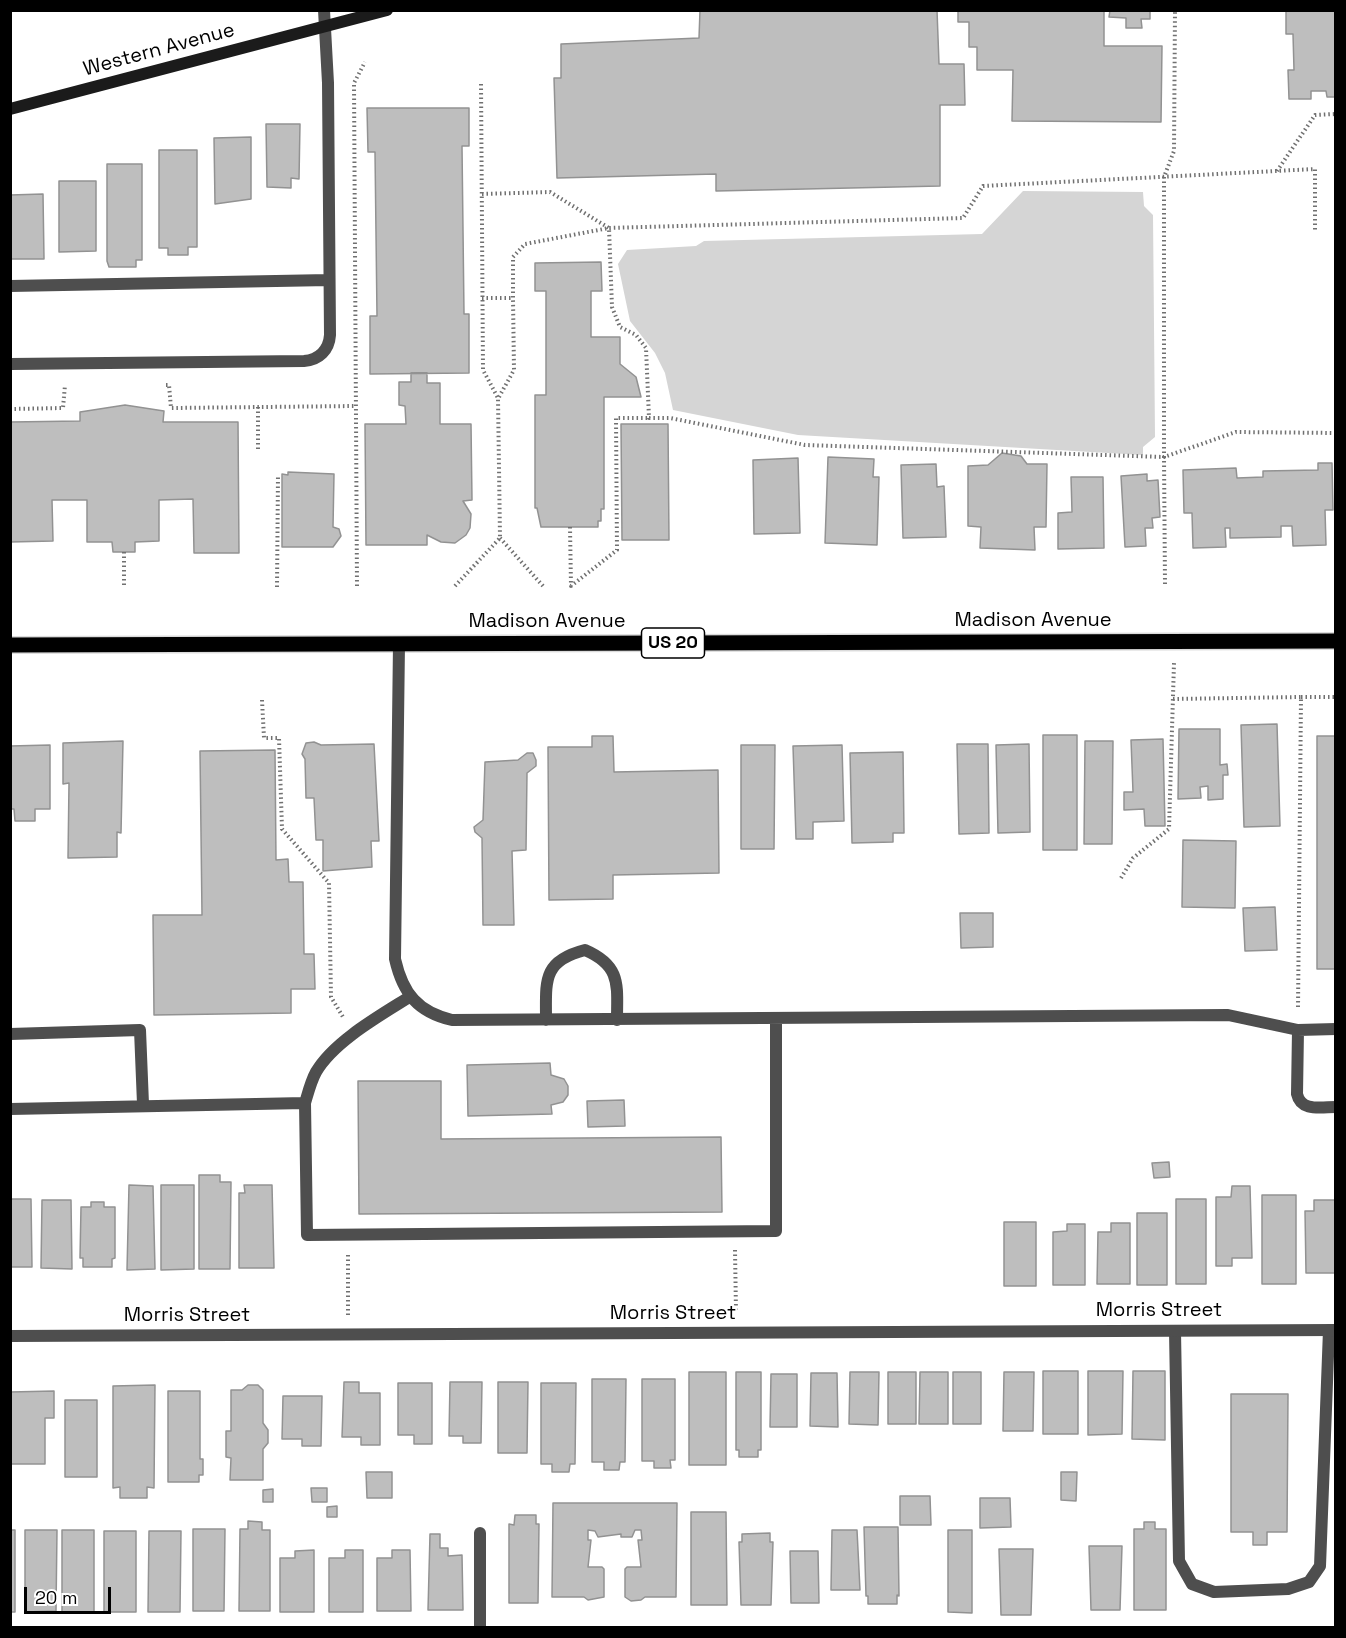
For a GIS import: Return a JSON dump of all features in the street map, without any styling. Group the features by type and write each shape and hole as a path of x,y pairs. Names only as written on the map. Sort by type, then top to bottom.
{"main road":[{"name":"Madison Avenue","path":"10,645 1335,641"}],"street":[{"path":"10,364 309,361 323,353 330,340 328,83 324,10"},
{"name":"Western Avenue","path":"10,109 387,10"},
{"path":"10,286 329,280"},
{"path":"399,644 395,959 399,978 411,996 430,1015 452,1020 1228,1015 1298,1030 1335,1029"},
{"path":"546,1020 547,977 557,960 585,950 599,956 617,979 617,1020"},
{"path":"411,996 353,1035 316,1072 305,1103 307,1235 776,1231 776,1019"},
{"path":"10,1034 140,1030 142,1104"},
{"path":"1298,1030 1299,1101 1308,1107 1335,1107"},
{"path":"10,1109 142,1104 305,1103"},
{"path":"1175,1331 1179,1561 1192,1584 1214,1592 1288,1589 1309,1582 1320,1566 1332,1330"},
{"name":"Morris Street","path":"10,1336 1332,1330"},
{"path":"480,1533 480,1628"}],"path":[{"path":"1165,584 1164,177 1174,151 1175,10"},
{"path":"357,586 354,83 365,62"},
{"path":"481,83 483,370 498,398 500,538 543,586"},
{"path":"1277,171 1315,115 1335,114"},
{"path":"498,398 514,370 513,256 525,244 609,228 963,218 983,186 1315,169 1315,232"},
{"path":"482,194 550,192 609,228"},
{"path":"609,228 612,307 620,327 636,335 646,348 649,418"},
{"path":"482,298 513,298"},
{"path":"10,409 63,408 64,385 76,385"},
{"path":"158,385 169,385 171,408 355,406"},
{"path":"258,407 258,452"},
{"path":"570,527 571,586 617,550 616,418 670,418 805,445 1164,457 1236,432 1335,433"},
{"path":"277,587 278,475"},
{"path":"455,586 500,538"},
{"path":"124,552 124,587"},
{"path":"1121,878 1133,858 1169,829 1175,642"},
{"path":"1298,1030 1301,697"},
{"path":"1173,699 1335,697"},
{"path":"262,700 264,738 279,738 282,829 329,883 332,997 353,1035"},
{"path":"735,1232 736,1333"},
{"path":"348,1234 348,1335"}],"shaded area":[{"path":"1023,191 1143,192 1144,206 1153,215 1155,437 1143,447 1143,455 798,435 673,410 665,373 655,353 630,321 618,264 627,250 696,246 704,241 982,234"}],"building":[{"path":"700,10 937,10 939,64 964,64 965,105 940,105 940,186 716,191 716,174 557,178 554,78 561,78 561,44 699,38"},
{"path":"958,10 1104,10 1104,46 1162,46 1161,122 1012,121 1013,70 977,70 977,47 969,47 969,22 958,22"},
{"path":"1110,10 1150,10 1150,19 1141,19 1142,28 1126,28 1126,18 1109,17"},
{"path":"1286,10 1336,10 1336,97 1327,97 1326,91 1311,91 1311,99 1289,99 1288,70 1294,70 1293,34 1286,34"},
{"path":"367,108 469,108 469,146 462,146 464,314 469,314 469,373 370,374 370,316 377,316 375,152 368,152"},
{"path":"266,124 300,124 299,179 291,178 291,188 267,187"},
{"path":"251,137 251,199 215,204 214,138"},
{"path":"159,150 197,150 197,247 188,247 188,255 168,255 168,248 159,248"},
{"path":"107,164 142,164 142,260 136,260 136,267 109,267 107,261"},
{"path":"59,181 96,181 96,251 59,252"},
{"path":"43,194 44,259 10,259 10,195"},
{"path":"601,262 602,291 591,291 591,337 620,337 620,364 636,377 641,397 604,397 604,509 601,509 601,521 598,521 598,527 541,527 537,508 535,508 535,395 546,395 546,291 535,291 535,263"},
{"path":"411,373 427,373 427,383 440,383 440,424 471,424 472,500 463,501 471,514 470,528 466,535 455,543 441,542 427,535 427,545 366,545 365,424 406,424 405,406 399,405 399,382 411,382"},
{"path":"125,405 164,411 163,422 238,422 239,553 194,553 193,499 159,500 159,541 135,542 135,552 113,552 112,542 87,542 87,500 52,500 53,541 10,542 10,422 80,421 80,412"},
{"path":"621,424 668,424 669,540 622,540"},
{"path":"1002,453 1021,456 1027,464 1047,464 1046,527 1034,527 1035,550 980,548 981,527 968,526 968,466 988,465"},
{"path":"828,457 874,459 873,477 879,477 877,545 825,543"},
{"path":"798,458 800,533 754,534 753,460"},
{"path":"1318,463 1332,463 1333,510 1325,510 1326,545 1293,546 1292,526 1281,526 1281,537 1230,538 1230,528 1225,528 1226,547 1193,548 1192,513 1184,513 1183,470 1236,468 1237,478 1263,477 1263,471 1318,470"},
{"path":"936,464 937,487 944,486 946,537 903,538 901,465"},
{"path":"288,472 334,474 333,527 339,529 341,536 333,547 282,547 282,474 288,475"},
{"path":"1147,474 1147,481 1158,480 1160,517 1152,518 1153,528 1145,528 1146,546 1125,547 1121,476"},
{"path":"1071,477 1103,477 1104,548 1058,549 1058,513 1072,512"},
{"path":"1277,724 1280,826 1244,827 1241,725"},
{"path":"1179,729 1220,729 1220,765 1227,764 1228,775 1223,775 1223,799 1208,800 1208,786 1200,787 1201,798 1178,799"},
{"path":"1043,735 1077,735 1077,850 1043,850"},
{"path":"592,736 613,736 614,772 718,770 719,873 613,875 613,899 549,900 548,747 592,747"},
{"path":"1317,736 1336,736 1336,969 1317,969"},
{"path":"1163,739 1165,826 1145,826 1144,809 1124,810 1124,792 1133,792 1131,740"},
{"path":"123,741 121,833 117,832 117,857 68,858 69,783 63,784 63,743"},
{"path":"1085,741 1113,741 1112,844 1084,844"},
{"path":"314,742 321,745 374,744 379,841 371,841 372,867 323,871 323,840 316,840 314,798 306,798 305,759 302,754 306,743"},
{"path":"957,744 988,744 989,833 959,834"},
{"path":"1029,744 1030,832 998,833 996,745"},
{"path":"50,745 50,809 35,809 35,821 15,821 14,809 10,809 10,746"},
{"path":"741,745 775,745 774,849 741,849"},
{"path":"842,745 844,821 813,822 813,839 796,839 793,746"},
{"path":"275,750 276,860 288,859 289,882 303,882 304,954 314,954 315,989 291,989 291,1013 154,1015 153,915 202,915 200,751"},
{"path":"903,752 904,833 893,833 893,842 852,843 850,753"},
{"path":"527,753 533,753 536,766 527,773 526,850 512,851 514,925 483,925 482,838 475,832 474,827 483,820 485,762 518,760"},
{"path":"1183,840 1236,841 1235,908 1182,907"},
{"path":"1275,907 1277,950 1245,951 1243,908"},
{"path":"960,913 993,913 993,947 961,948"},
{"path":"550,1063 551,1075 564,1079 568,1086 568,1095 563,1102 551,1105 552,1114 468,1116 467,1065"},
{"path":"358,1081 441,1081 441,1139 721,1137 722,1212 359,1214"},
{"path":"624,1100 625,1126 588,1127 587,1101"},
{"path":"1169,1162 1170,1177 1154,1178 1152,1163"},
{"path":"199,1175 220,1175 220,1182 231,1182 230,1269 199,1269"},
{"path":"129,1185 153,1186 155,1269 127,1270"},
{"path":"161,1185 194,1185 194,1269 161,1270"},
{"path":"244,1185 272,1185 274,1268 239,1268 239,1193 245,1193"},
{"path":"1232,1186 1250,1186 1252,1258 1232,1258 1232,1266 1216,1266 1216,1197 1231,1197"},
{"path":"1262,1195 1296,1195 1296,1284 1262,1284"},
{"path":"10,1199 31,1199 32,1267 10,1267"},
{"path":"1176,1199 1206,1199 1206,1284 1176,1284"},
{"path":"42,1200 71,1200 72,1269 41,1268"},
{"path":"1314,1200 1336,1200 1336,1273 1306,1273 1305,1211 1314,1211"},
{"path":"91,1202 104,1202 104,1207 115,1207 115,1258 112,1259 112,1267 83,1267 83,1258 80,1258 81,1207 91,1207"},
{"path":"1137,1213 1167,1213 1167,1285 1137,1285"},
{"path":"1004,1222 1036,1222 1036,1286 1004,1286"},
{"path":"1111,1223 1130,1223 1130,1284 1097,1284 1098,1232 1111,1232"},
{"path":"1067,1224 1085,1224 1085,1285 1053,1285 1053,1232 1067,1231"},
{"path":"1043,1371 1078,1371 1078,1434 1043,1434"},
{"path":"1088,1371 1123,1371 1122,1434 1088,1435"},
{"path":"1133,1371 1165,1371 1165,1440 1132,1439"},
{"path":"689,1372 726,1372 726,1465 689,1465"},
{"path":"736,1372 761,1372 761,1450 758,1450 758,1457 739,1457 739,1450 736,1450"},
{"path":"850,1372 879,1372 878,1425 849,1424"},
{"path":"888,1372 916,1372 916,1424 888,1424"},
{"path":"920,1372 948,1372 948,1424 919,1424"},
{"path":"953,1372 981,1372 981,1424 953,1424"},
{"path":"1004,1372 1034,1372 1033,1431 1003,1431"},
{"path":"811,1373 837,1373 838,1427 810,1426"},
{"path":"771,1374 797,1374 797,1427 770,1427"},
{"path":"592,1379 626,1379 625,1462 620,1462 619,1470 604,1470 604,1462 592,1462"},
{"path":"642,1379 675,1379 675,1460 670,1460 671,1468 654,1468 654,1461 642,1461"},
{"path":"344,1382 359,1382 359,1393 380,1393 380,1445 361,1445 361,1437 342,1437"},
{"path":"450,1382 482,1382 481,1443 463,1443 463,1436 449,1436"},
{"path":"498,1382 528,1382 527,1453 498,1453"},
{"path":"398,1383 432,1383 432,1444 414,1444 414,1435 398,1435"},
{"path":"541,1383 576,1383 575,1464 570,1464 569,1472 552,1472 552,1464 541,1464"},
{"path":"155,1385 154,1488 147,1487 147,1498 120,1498 120,1487 113,1488 113,1386"},
{"path":"248,1385 258,1385 263,1390 263,1423 268,1430 268,1443 263,1449 263,1480 230,1480 231,1458 226,1457 226,1431 231,1431 231,1390 242,1390"},
{"path":"54,1391 54,1418 45,1418 45,1464 10,1464 10,1392"},
{"path":"168,1391 200,1391 200,1459 203,1459 203,1475 199,1475 199,1482 168,1482"},
{"path":"1231,1394 1288,1394 1287,1532 1267,1532 1267,1545 1253,1545 1253,1532 1231,1532"},
{"path":"283,1396 322,1396 321,1446 302,1446 302,1439 282,1439"},
{"path":"65,1400 97,1400 97,1477 65,1477"},
{"path":"366,1472 392,1472 392,1498 367,1498"},
{"path":"1061,1472 1077,1472 1076,1501 1061,1500"},
{"path":"311,1488 327,1488 327,1502 312,1502"},
{"path":"273,1489 273,1502 263,1502 263,1490"},
{"path":"900,1496 930,1496 931,1525 900,1525"},
{"path":"980,1498 1010,1498 1011,1527 980,1528"},
{"path":"553,1503 677,1503 676,1597 645,1597 631,1601 625,1597 625,1569 641,1567 638,1540 642,1540 641,1530 635,1530 632,1537 621,1537 621,1534 598,1537 595,1531 588,1530 588,1540 591,1540 588,1567 604,1569 604,1597 588,1600 584,1597 552,1597"},
{"path":"337,1506 337,1517 327,1517 327,1507"},
{"path":"691,1512 726,1512 727,1605 691,1605"},
{"path":"515,1515 536,1515 536,1524 539,1524 538,1603 509,1603 509,1524 514,1525"},
{"path":"248,1521 262,1522 262,1530 270,1530 270,1611 239,1611 240,1529 248,1529"},
{"path":"1144,1522 1155,1522 1155,1529 1166,1529 1166,1610 1134,1610 1134,1529 1144,1529"},
{"path":"864,1527 898,1527 899,1596 897,1595 897,1604 868,1604"},
{"path":"193,1529 225,1529 224,1611 193,1611"},
{"path":"10,1530 15,1530 15,1612 10,1612"},
{"path":"25,1530 57,1530 56,1611 25,1612"},
{"path":"62,1530 94,1530 94,1612 62,1612"},
{"path":"832,1530 857,1530 860,1590 831,1590"},
{"path":"948,1530 972,1530 972,1613 948,1612"},
{"path":"104,1531 136,1531 136,1612 104,1612"},
{"path":"149,1531 181,1531 180,1612 148,1612"},
{"path":"770,1533 770,1542 773,1542 771,1605 741,1605 739,1542 742,1542 742,1534"},
{"path":"430,1534 440,1534 440,1548 448,1548 448,1556 462,1555 463,1610 428,1610"},
{"path":"1089,1546 1122,1546 1120,1610 1091,1610"},
{"path":"999,1549 1033,1549 1031,1615 1001,1615"},
{"path":"314,1550 314,1612 280,1612 280,1558 295,1558 295,1551"},
{"path":"345,1550 363,1550 363,1612 329,1612 329,1558 345,1558"},
{"path":"392,1550 410,1550 411,1611 377,1611 377,1558 392,1558"},
{"path":"790,1551 818,1551 819,1603 791,1603"}]}
